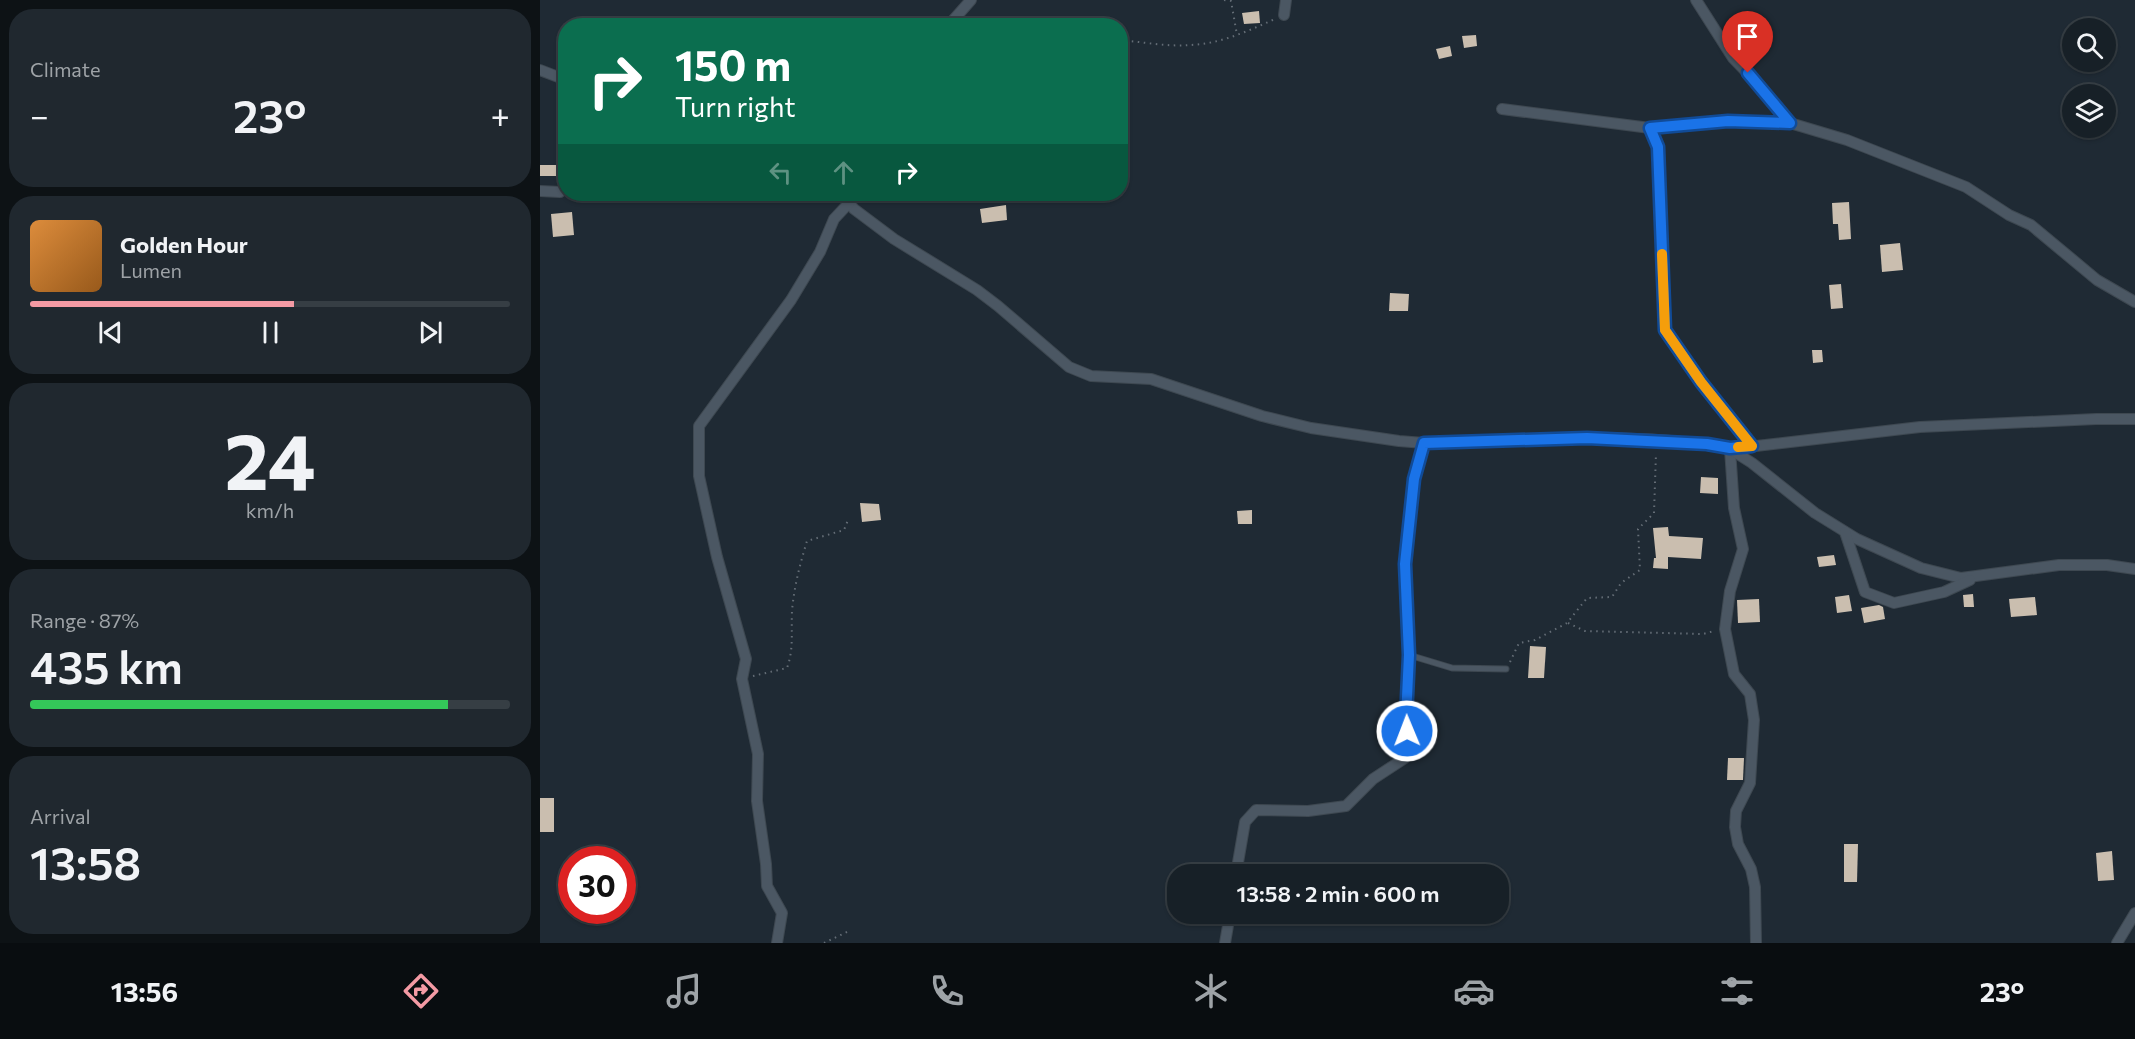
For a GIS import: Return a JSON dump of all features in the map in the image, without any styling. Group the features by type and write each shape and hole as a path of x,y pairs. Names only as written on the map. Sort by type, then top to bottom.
{"street":[{"path":"955,18 972,0"},
{"path":"1284,15 1286,0"},
{"path":"1696,0 1733,58 1763,89 1790,123"},
{"path":"540,70 558,77"},
{"path":"1502,109 1650,128 1728,121 1790,123 1847,140 1966,187 2009,215 2031,225 2097,280 2135,302"},
{"path":"1650,128 1658,147 1665,330 1701,382 1752,446"},
{"path":"540,191 558,192"},
{"path":"777,943 782,913 767,886 757,801 758,754 742,679 746,659 717,557 699,476 699,426 791,300 820,252 834,219 849,201"},
{"path":"852,201 854,209 894,239 977,290 1070,367 1091,376 1151,379 1262,416 1311,428 1424,443 1587,438 1707,444 1730,448 1920,426 2135,419"},
{"path":"1238,864 1245,822 1256,810 1308,811 1346,806 1373,779 1405,758 1408,744 1406,718 1409,655 1405,564 1414,479 1424,443"},
{"path":"1730,448 1815,513 1845,532 1921,568 1961,578 2059,565 2108,565 2135,569"},
{"path":"1730,448 1734,508 1743,549 1730,591 1725,629 1734,674 1750,694 1754,720 1750,783 1736,811 1735,827 1738,844 1751,869 1755,887 1756,943"},
{"path":"1845,532 1865,592 1894,603 1944,592 1978,576"},
{"path":"2117,943 2135,913"},
{"path":"1225,943 1228,924"}],"lane":[{"path":"1409,655 1452,668 1506,669"}],"path":[{"path":"1224,0 1231,1 1237,35"},
{"path":"1128,41 1189,46 1211,43 1237,35 1284,15"},
{"path":"1506,669 1519,643 1535,640 1567,623 1587,598 1612,597 1621,583 1640,570 1638,529 1654,513 1656,441"},
{"path":"742,679 787,668 792,655 792,609 798,570 807,541 844,530 848,520"},
{"path":"1567,623 1585,631 1703,634 1725,629"},
{"path":"824,943 849,931"}],"building":[{"path":"1259,11 1260,23 1244,24 1242,13"},
{"path":"1476,35 1477,46 1464,48 1462,36"},
{"path":"1450,46 1452,56 1439,59 1436,49"},
{"path":"540,165 558,165 558,176 540,176"},
{"path":"1849,202 1851,239 1839,240 1838,224 1833,224 1832,203"},
{"path":"1006,205 1007,220 982,223 980,209"},
{"path":"572,212 574,235 553,237 551,214"},
{"path":"1900,243 1903,270 1882,272 1880,245"},
{"path":"1841,284 1843,308 1831,309 1829,285"},
{"path":"1390,293 1409,294 1408,311 1389,311"},
{"path":"1812,350 1822,350 1823,362 1813,363"},
{"path":"1701,477 1718,478 1718,494 1700,493"},
{"path":"860,503 879,504 881,520 862,522"},
{"path":"1252,510 1252,524 1238,524 1237,511"},
{"path":"1668,527 1669,536 1703,538 1701,559 1668,557 1668,569 1653,568 1654,558 1656,558 1653,528"},
{"path":"1834,555 1836,565 1819,567 1817,557"},
{"path":"1973,594 1974,607 1964,607 1963,595"},
{"path":"1849,595 1852,611 1837,613 1835,597"},
{"path":"2035,597 2037,615 2011,617 2009,599"},
{"path":"1759,599 1760,622 1738,623 1737,600"},
{"path":"1879,605 1883,607 1885,619 1864,623 1861,608"},
{"path":"1530,646 1546,647 1544,678 1528,678"},
{"path":"1728,758 1744,758 1743,780 1727,780"},
{"path":"540,798 554,798 554,832 540,832"},
{"path":"1844,844 1858,844 1857,882 1844,882"},
{"path":"2112,851 2114,880 2098,881 2096,853"}],"slow traffic":[{"path":"1662,254 1665,330 1701,382 1752,446 1738,447"}],"route":[{"path":"1407,731 1409,655 1405,564 1414,479 1424,443 1587,438 1707,444 1730,448 1752,446 1701,382 1665,330 1658,147 1650,128 1728,121 1790,123 1748,73"}]}
